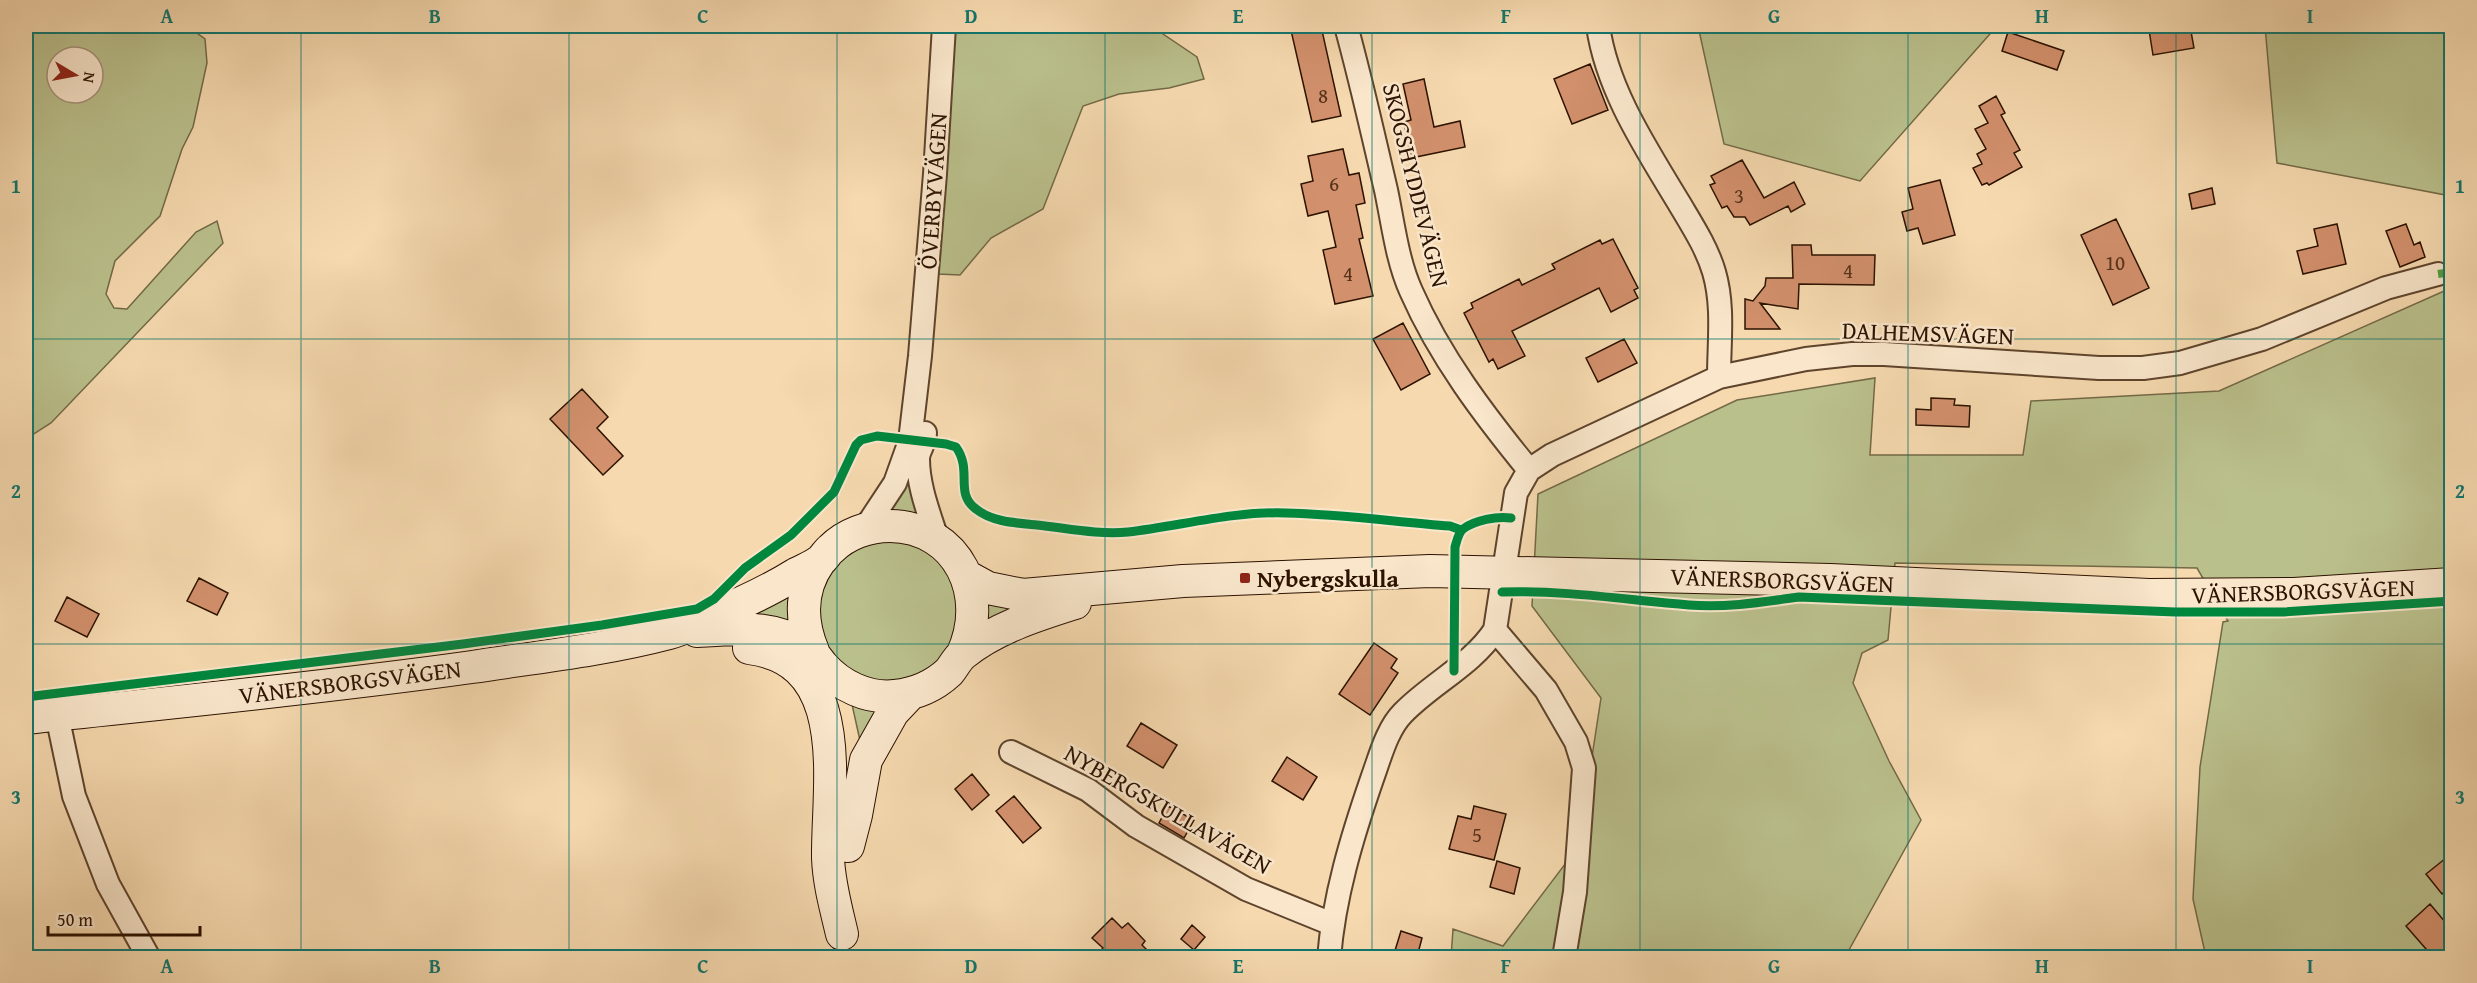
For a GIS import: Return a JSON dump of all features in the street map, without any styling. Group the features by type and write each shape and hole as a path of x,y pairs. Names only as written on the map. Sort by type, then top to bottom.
{"main road":[{"name":"VÄNERSBORGSVÄGEN","path":"26,718 330,685 608,648 672,632 775,588 820,561 842,540 864,530 883,526 903,527 921,533 938,542 955,557 966,576 988,588 1023,595 1082,588 1338,573 1504,572 1830,580 2149,595 2294,594 2451,584"},
{"path":"813,651 807,636 803,606 808,583 820,561"},
{"path":"962,655 970,636 974,616 971,589 966,576"},
{"name":"VÄNERSBORGSVÄGEN","path":"672,632 746,628 775,632 813,651 832,675 850,688 872,695 894,697 910,694 938,681 962,655 1003,629 1112,588"},
{"path":"608,648 641,651 731,646 761,650 778,655 807,678 820,703 829,742 831,773 828,856 830,885 842,946"},
{"path":"832,675 845,725 848,754 846,818 848,846 842,946"},
{"path":"848,846 866,760 881,730 893,712 910,694"}],"street":[{"name":"ÖVERBYVÄGEN","path":"864,530 895,483 902,458 910,441 936,174 944,26"},
{"name":"SKOGSHYDDEVÄGEN","path":"1346,26 1364,92 1410,290 1435,338 1476,405 1528,470"},
{"path":"1598,26 1604,54 1627,114 1699,237 1714,271 1720,297 1719,377"},
{"name":"DALHEMSVÄGEN","path":"1528,470 1552,454 1719,377 1806,359 1852,354 2099,368 2162,366 2218,354 2262,339 2386,288 2439,274"},
{"name":"ÖVERBYVÄGEN","path":"920,356 925,443 918,457 924,496 938,542"},
{"path":"1329,957 1332,924 1351,842 1384,745 1402,714 1484,647 1495,630 1516,493 1528,470"},
{"path":"1495,630 1546,690 1576,742 1584,768 1575,892 1564,957"},
{"path":"57,715 74,796 108,884 148,957"},
{"name":"NYBERGSKULLAVÄGEN","path":"1011,752 1089,790 1136,826 1246,889 1332,924"}],"green space":[{"path":"26,26 187,26 205,39 207,63 193,127 182,149 160,216 115,261 106,294 114,308 127,309 196,232 217,221 223,243 51,423 26,439"},
{"path":"951,26 1151,26 1197,57 1204,79 1169,88 1119,94 1083,106 1043,209 991,238 960,275 938,274 949,117"},
{"path":"1698,26 1997,26 1860,181 1724,144"},
{"path":"2265,26 2451,26 2451,196 2277,163"},
{"path":"2451,288 2451,957 2206,957 2193,899 2200,767 2223,622 2228,621 2197,568 1895,563 1888,640 1862,653 1853,683 1889,761 1921,820 1845,957 1451,958 1453,929 1503,946 1569,859 1591,763 1601,698 1532,606 1538,494 1737,400 1875,378 1870,455 2023,455 2031,401 2219,391"},
{"path":"914,455 924,519 890,512 902,492"},
{"path":"867,539 915,540 952,572 962,619 941,662 921,677 898,684 873,683 850,674 819,637 817,589 827,567"},
{"path":"791,591 789,624 737,617"},
{"path":"982,596 1039,602 979,632"},
{"path":"851,700 882,706 861,745"}],"building":[{"path":"1290,26 1321,26 1341,116 1312,122"},
{"path":"2190,26 2194,48 2153,55 2149,30"},
{"path":"2008,32 2064,51 2057,70 2002,51"},
{"path":"1590,64 1608,110 1572,124 1554,79"},
{"path":"1424,79 1434,127 1460,121 1465,147 1411,158 1404,122 1411,120 1403,84"},
{"path":"1996,96 2005,113 2001,115 2020,150 2014,153 2022,167 1989,185 1987,183 1982,185 1973,168 1982,164 1977,154 1986,149 1975,129 1988,123 1979,106"},
{"path":"1343,149 1349,175 1359,173 1365,203 1356,205 1363,238 1359,239 1373,296 1335,304 1323,250 1336,247 1328,211 1308,216 1301,184 1313,181 1308,156"},
{"path":"1742,160 1764,198 1794,182 1805,204 1791,212 1788,206 1750,225 1745,217 1734,217 1727,206 1722,208 1710,185 1715,183 1711,176"},
{"path":"1940,180 1955,235 1923,244 1918,228 1907,231 1902,212 1913,209 1908,188"},
{"path":"2212,188 2215,204 2192,209 2189,194"},
{"path":"2116,219 2149,288 2113,305 2081,235"},
{"path":"2337,224 2346,264 2303,274 2297,251 2318,246 2314,229"},
{"path":"2406,224 2414,245 2420,242 2425,257 2400,267 2386,231"},
{"path":"1613,239 1638,288 1634,290 1638,298 1611,312 1599,288 1512,331 1525,356 1498,369 1493,359 1489,362 1464,313 1473,308 1471,303 1519,279 1522,285 1555,269 1552,264 1600,240 1602,244"},
{"path":"1792,245 1811,245 1812,255 1875,255 1874,285 1799,284 1798,309 1760,303 1780,329 1745,329 1745,299 1753,301 1765,286 1766,278 1793,278"},
{"path":"1403,323 1430,374 1401,390 1373,339"},
{"path":"1624,339 1637,363 1598,382 1586,358"},
{"path":"582,389 608,417 597,428 623,456 603,475 550,419"},
{"path":"1931,398 1955,399 1954,405 1970,406 1969,427 1916,425 1916,409 1931,410"},
{"path":"199,578 228,593 217,615 187,601"},
{"path":"67,597 99,614 87,637 55,621"},
{"path":"1374,643 1397,659 1391,668 1398,673 1370,715 1339,694"},
{"path":"1141,723 1177,745 1163,768 1127,746"},
{"path":"1287,757 1317,777 1303,800 1272,781"},
{"path":"972,774 989,795 972,810 955,789"},
{"path":"1014,796 1041,828 1023,843 996,811"},
{"path":"1168,806 1194,820 1184,838 1159,823"},
{"path":"1474,806 1506,814 1494,860 1449,849 1458,816 1471,819"},
{"path":"2451,854 2451,886 2442,894 2426,874"},
{"path":"1497,861 1520,868 1514,894 1490,887"},
{"path":"2430,904 2451,929 2451,957 2433,957 2406,926"},
{"path":"1112,918 1122,928 1128,923 1145,941 1142,945 1154,957 1093,957 1103,948 1092,938"},
{"path":"1192,925 1205,937 1194,950 1181,939"},
{"path":"1401,931 1422,938 1417,957 1393,957"}],"marked path":[{"path":"2438,274 2452,272"}],"cycle path":[{"path":"26,697 463,644 697,609 714,599 745,568 791,535 834,492 856,445 861,440 877,436 956,447 961,456 964,489 970,503 989,517 1013,522 1117,533 1246,514 1286,513 1348,516 1450,526 1461,530"},
{"path":"1454,671 1455,547 1458,537 1463,529 1474,523 1493,518 1511,518"},
{"path":"1502,592 1573,594 1703,606 1744,604 1799,597 2175,612 2283,612 2452,601"}],"place":[{"name":"Nybergskulla","path":"1245,578"}]}
